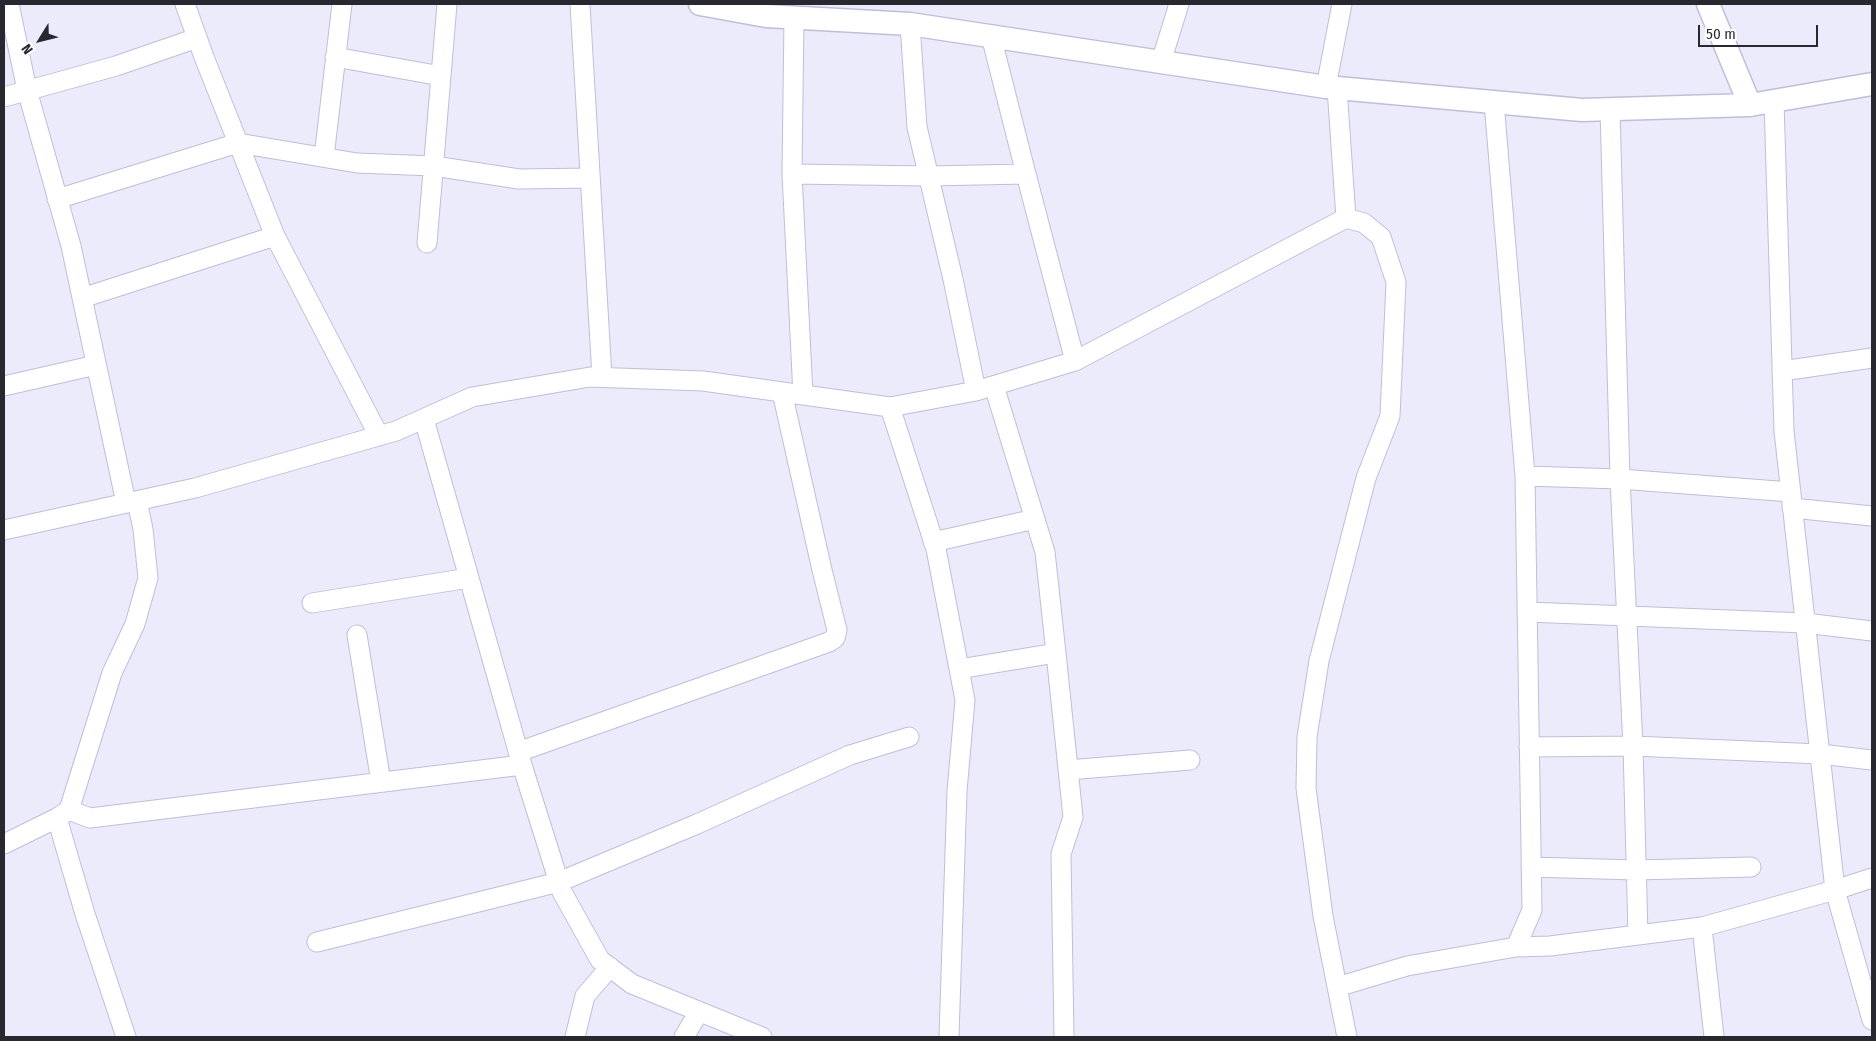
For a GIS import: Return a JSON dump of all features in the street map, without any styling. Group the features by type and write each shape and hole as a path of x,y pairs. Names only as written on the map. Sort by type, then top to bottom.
{"street":[{"path":"9,4 27,90 70,246 96,365 132,502 143,529 148,578 135,624 112,673 63,814 85,914 126,1037"},
{"path":"185,4 275,236 379,436"},
{"path":"324,157 342,4"},
{"path":"427,244 447,4"},
{"path":"580,4 602,377"},
{"path":"700,4 769,10 794,17 910,24 1332,88 1582,110 1750,104 1872,84"},
{"path":"1161,62 1179,4"},
{"path":"1342,4 1332,88 1346,218"},
{"path":"1708,4 1750,104"},
{"path":"794,17 792,174 803,395"},
{"path":"910,24 917,127 953,279 976,391"},
{"path":"991,36 1075,360"},
{"path":"4,97 116,66 197,38"},
{"path":"335,57 441,76"},
{"path":"1774,100 1784,431 1791,500 1835,890 1872,1020"},
{"path":"1494,102 1525,476 1532,910 1550,946"},
{"path":"1610,109 1620,479 1633,746 1638,934"},
{"path":"57,199 238,143 357,163 434,166 519,179 590,178"},
{"path":"792,174 928,176 1026,174"},
{"path":"4,530 195,488 379,436 396,431 472,397 590,377 703,381 890,407 976,391 1075,360 1346,218 1364,223 1381,237 1396,282 1390,416 1366,478 1319,661 1307,737 1306,788 1323,916 1348,1037"},
{"path":"82,298 275,236"},
{"path":"1782,371 1872,358"},
{"path":"4,386 96,365"},
{"path":"994,386 1045,552 1056,653 1073,817 1062,854 1064,1037"},
{"path":"4,844 63,814 90,818 381,782 520,758 835,638 837,630 782,392"},
{"path":"890,407 933,542 964,700 957,791 949,1037"},
{"path":"424,419 520,758 562,892 600,960 632,984 762,1037"},
{"path":"1525,476 1620,479 1791,500 1872,516"},
{"path":"933,542 1035,519"},
{"path":"312,603 469,578"},
{"path":"1527,612 1805,623 1872,631"},
{"path":"357,634 381,782"},
{"path":"958,669 1056,653"},
{"path":"317,942 559,882 697,824 850,756 909,737"},
{"path":"1529,747 1633,746 1820,754 1872,760"},
{"path":"1068,770 1190,760"},
{"path":"1531,867 1636,870 1751,867"},
{"path":"1337,987 1407,966 1516,946 1550,946 1702,927 1872,878"},
{"path":"1516,946 1532,910"},
{"path":"1702,927 1714,1037"},
{"path":"575,1037 585,996 610,967"},
{"path":"684,1037 699,1012"}]}
